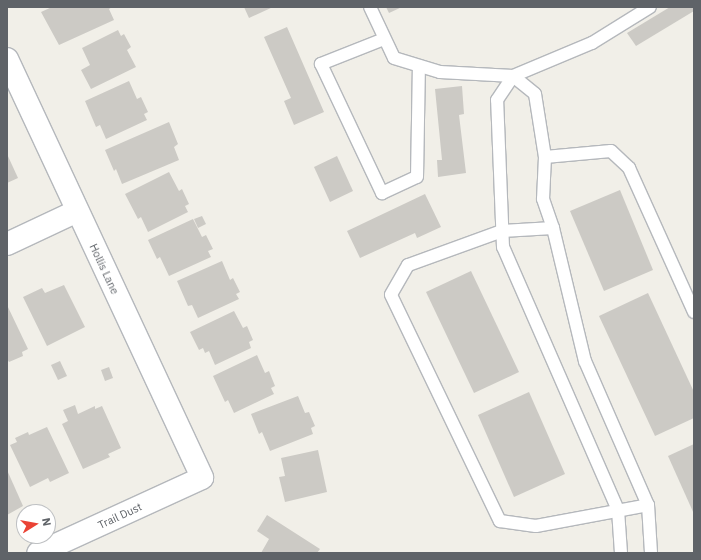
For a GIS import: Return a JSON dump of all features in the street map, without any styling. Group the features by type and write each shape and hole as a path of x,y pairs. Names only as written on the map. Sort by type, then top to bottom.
{"street":[{"name":"Hollis Lane","path":"7,59 202,478"},
{"path":"7,244 77,211"},
{"name":"Trail Dust","path":"38,553 202,478"}],"lane":[{"path":"370,7 394,58 440,72 513,76 592,43 650,7"},
{"path":"384,39 321,64 382,193 417,177 419,66"},
{"path":"513,76 534,94 546,157 543,199 553,228 585,362 648,505 651,553"},
{"path":"513,76 497,100 503,247 618,510 621,553"},
{"path":"546,157 611,151 629,168 694,312"},
{"path":"553,228 502,232 408,265 391,295 500,521 536,526 648,505"}],"building":[{"path":"52,7 112,7 109,9 114,20 59,45 41,12"},
{"path":"244,7 273,7 249,18"},
{"path":"386,7 402,7 389,13"},
{"path":"670,7 694,7 694,11 636,46 627,33"},
{"path":"287,27 324,112 294,125 284,101 291,98 264,37"},
{"path":"118,30 121,36 124,34 131,47 127,50 136,67 91,89 81,70 90,65 82,48"},
{"path":"129,81 137,99 141,97 148,112 144,114 147,120 106,139 100,125 96,127 85,101"},
{"path":"462,86 464,114 459,115 466,173 438,177 437,160 442,160 435,89"},
{"path":"169,122 178,144 174,147 179,160 122,184 116,169 114,171 105,150"},
{"path":"7,154 18,178 7,183"},
{"path":"337,156 353,191 330,202 314,167"},
{"path":"169,172 179,191 182,189 189,204 185,206 188,212 148,232 141,217 138,219 125,194"},
{"path":"620,190 653,270 604,291 570,211"},
{"path":"425,194 441,227 417,238 415,233 360,258 347,231"},
{"path":"202,216 206,224 198,228 194,219"},
{"path":"193,219 202,237 206,235 213,249 208,251 211,257 169,276 160,257 157,259 148,240"},
{"path":"222,261 230,280 233,278 240,292 236,294 239,299 198,318 192,305 188,306 177,281"},
{"path":"471,271 519,372 474,393 426,292"},
{"path":"64,285 85,327 47,346 23,297 42,288 45,293"},
{"path":"648,293 694,392 694,418 655,436 599,316"},
{"path":"7,305 28,349 22,352 23,356 9,362 7,359"},
{"path":"234,311 243,328 247,326 253,340 249,342 251,348 215,365 209,351 205,353 203,348 199,350 190,332"},
{"path":"257,355 265,373 269,371 275,386 271,388 274,394 234,413 228,400 225,402 213,376"},
{"path":"60,361 67,376 58,380 51,365"},
{"path":"109,367 113,378 105,381 101,370"},
{"path":"529,392 565,474 514,497 478,415"},
{"path":"298,396 305,413 309,412 315,426 311,428 313,434 270,451 262,432 259,434 251,414"},
{"path":"75,405 78,414 95,406 95,409 102,406 121,448 108,454 110,457 83,469 62,424 68,421 63,410"},
{"path":"47,427 69,473 50,482 48,478 30,487 10,445 17,442 15,438 28,432 29,435"},
{"path":"694,444 694,514 668,456"},
{"path":"318,450 327,492 285,502 279,477 285,476 281,458"},
{"path":"7,470 22,504 16,504 16,510 7,515"},
{"path":"267,515 320,549 317,553 261,553 269,539 257,531"}]}
